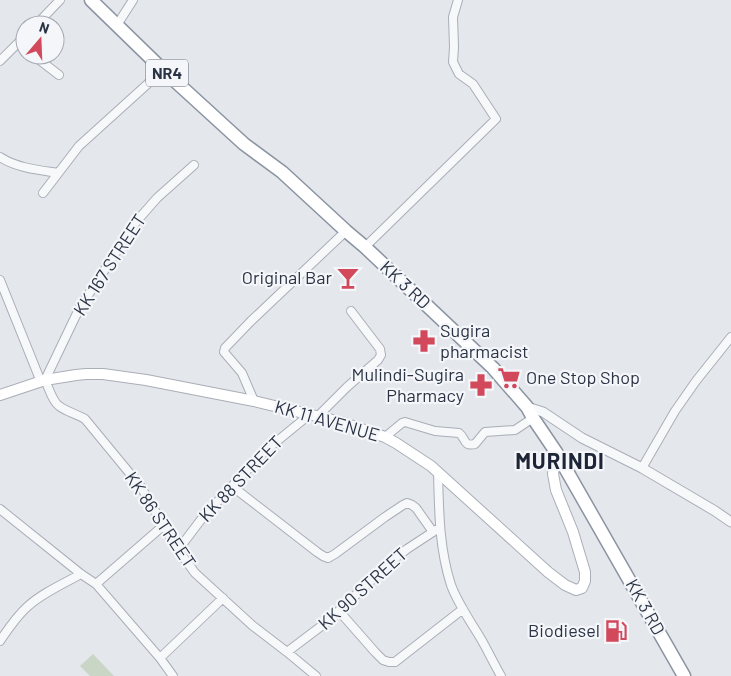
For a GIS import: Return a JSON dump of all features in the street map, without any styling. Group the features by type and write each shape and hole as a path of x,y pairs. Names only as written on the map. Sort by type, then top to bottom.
{"highway":[{"name":"KK 3 RD","path":"91,0 163,70 244,144 282,172 365,247 493,368 530,413 556,452 684,676"}],"main road":[{"name":"KK 11 AVENUE","path":"0,395 43,381 76,374 103,374 146,380 254,401 341,422 385,438 416,455 438,472 548,572 565,585 576,590 582,588 585,581 585,572 573,532 556,490 553,474 556,452"}],"street":[{"path":"46,15 60,0"},
{"path":"117,25 133,0"},
{"path":"365,247 496,119 473,84 459,74 453,62 453,17 458,0"},
{"path":"0,61 15,46"},
{"path":"46,65 59,75"},
{"path":"43,192 79,146 163,70"},
{"path":"0,157 8,162 58,173"},
{"name":"KK 167 STREET","path":"43,381 79,309 136,222 157,198 194,165"},
{"path":"254,401 242,372 224,352 225,348 346,231"},
{"name":"KK 86 STREET","path":"0,280 43,381 59,407 78,415 92,426 142,487 178,550 195,573 253,626 316,676"},
{"name":"KK 88 STREET","path":"178,550 198,522 265,451 314,415 378,360 381,355 380,349 351,312"},
{"path":"642,468 675,411 731,337"},
{"path":"385,438 405,422 434,431 458,433 462,435 465,442 471,445 475,444 485,432 514,430 530,413 543,412 582,438 642,468 715,510 731,522"},
{"path":"438,472 436,530 452,586 501,676"},
{"path":"232,487 317,552 328,558 403,505 407,504 416,508 436,530"},
{"path":"0,509 80,574 96,584 160,658 173,676"},
{"path":"96,584 164,525"},
{"name":"KK 90 STREET","path":"287,652 316,632 394,558 436,530"},
{"path":"0,640 28,606 80,574"},
{"path":"160,658 223,598"},
{"path":"339,611 383,660 395,662 463,609"}],"green space":[{"path":"93,654 114,676 90,676 80,666"}],"place":[{"name":"Original Bar","path":"348,278"},
{"name":"Sugira pharmacist","path":"424,341"},
{"name":"One Stop Shop","path":"509,378"},
{"name":"Mulindi-Sugira Pharmacy","path":"481,385"},
{"name":"Biodiesel","path":"616,631"}],"district":[{"name":"MURINDI","path":"560,461"}]}
